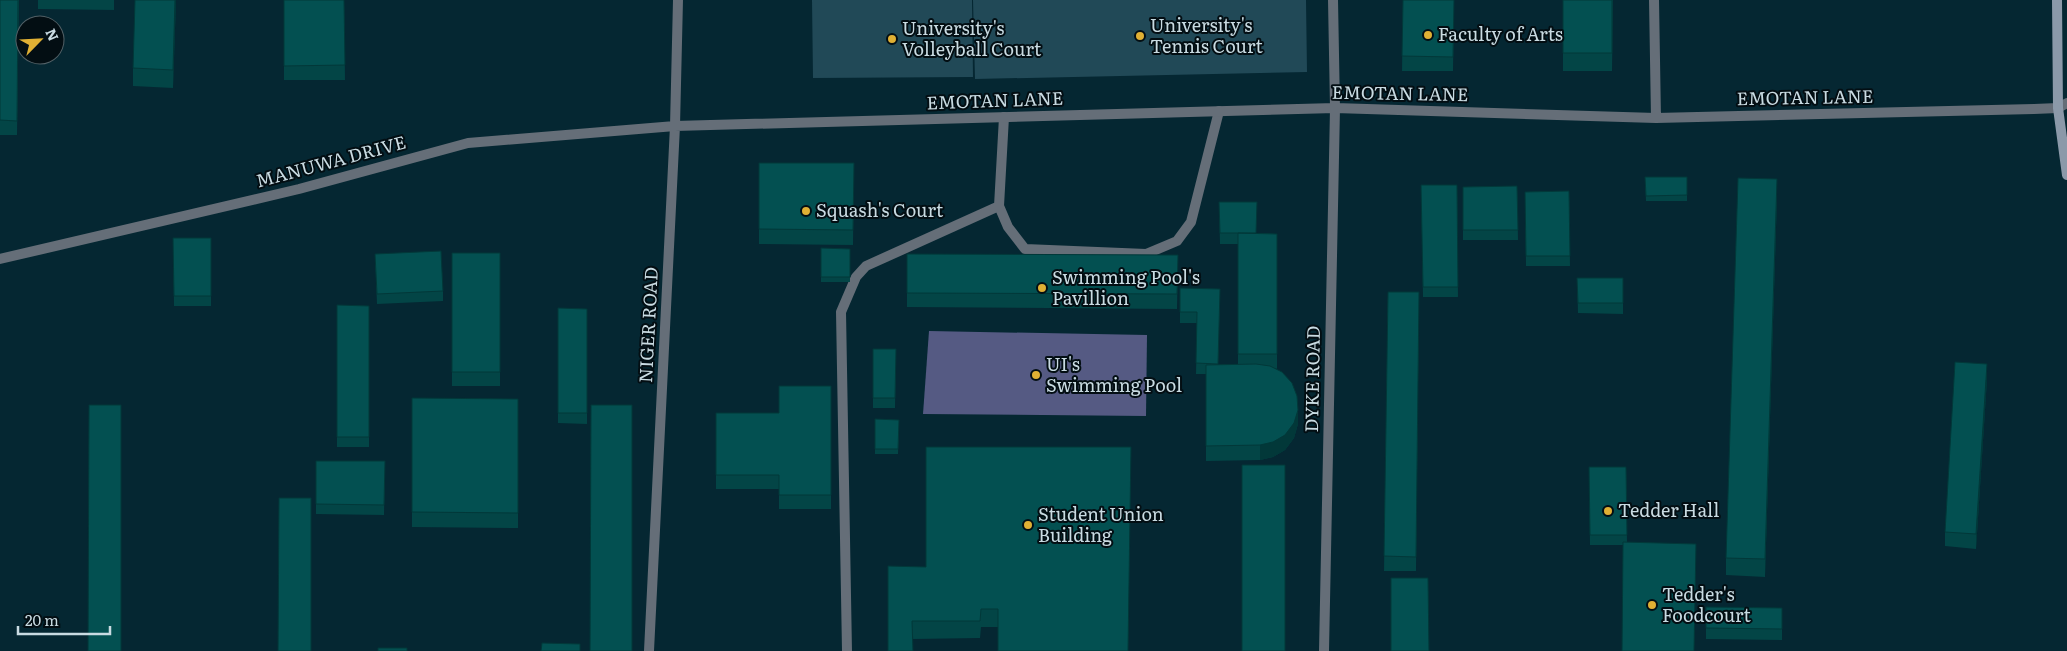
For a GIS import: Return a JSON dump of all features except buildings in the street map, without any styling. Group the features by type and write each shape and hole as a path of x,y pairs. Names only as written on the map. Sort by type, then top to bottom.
{"street":[{"name":"NIGER ROAD","path":"649,651 675,126 678,0"},
{"name":"DYKE ROAD","path":"1324,651 1335,108 1333,0"},
{"path":"1654,0 1656,118"},
{"path":"2057,0 2067,175"},
{"name":"EMOTAN LANE","path":"675,126 1335,108 1656,118 2063,106"},
{"path":"1004,117 999,206 1008,227 1025,249 1146,254 1177,241 1191,222 1218,112"},
{"name":"MANUWA DRIVE","path":"0,259 299,189 468,143 675,126"},
{"path":"847,651 841,312 856,278 866,266 999,206"}],"shaded area":[{"name":"University's Volleyball Court","path":"812,0 972,0 973,77 813,78"},
{"name":"University's Tennis Court","path":"973,0 1306,0 1307,72 975,79"},
{"name":"UI's Swimming Pool","path":"929,331 1147,335 1146,416 923,414"}],"place":[{"name":"Faculty of Arts","path":"1428,35"},
{"name":"University's Tennis Court","path":"1140,36"},
{"name":"University's Volleyball Court","path":"892,39"},
{"name":"Squash's Court","path":"806,211"},
{"name":"Swimming Pool's Pavillion","path":"1042,288"},
{"name":"UI's Swimming Pool","path":"1036,375"},
{"name":"Tedder Hall","path":"1608,511"},
{"name":"Student Union Building","path":"1028,525"},
{"name":"Tedder's Foodcourt","path":"1652,605"}]}
